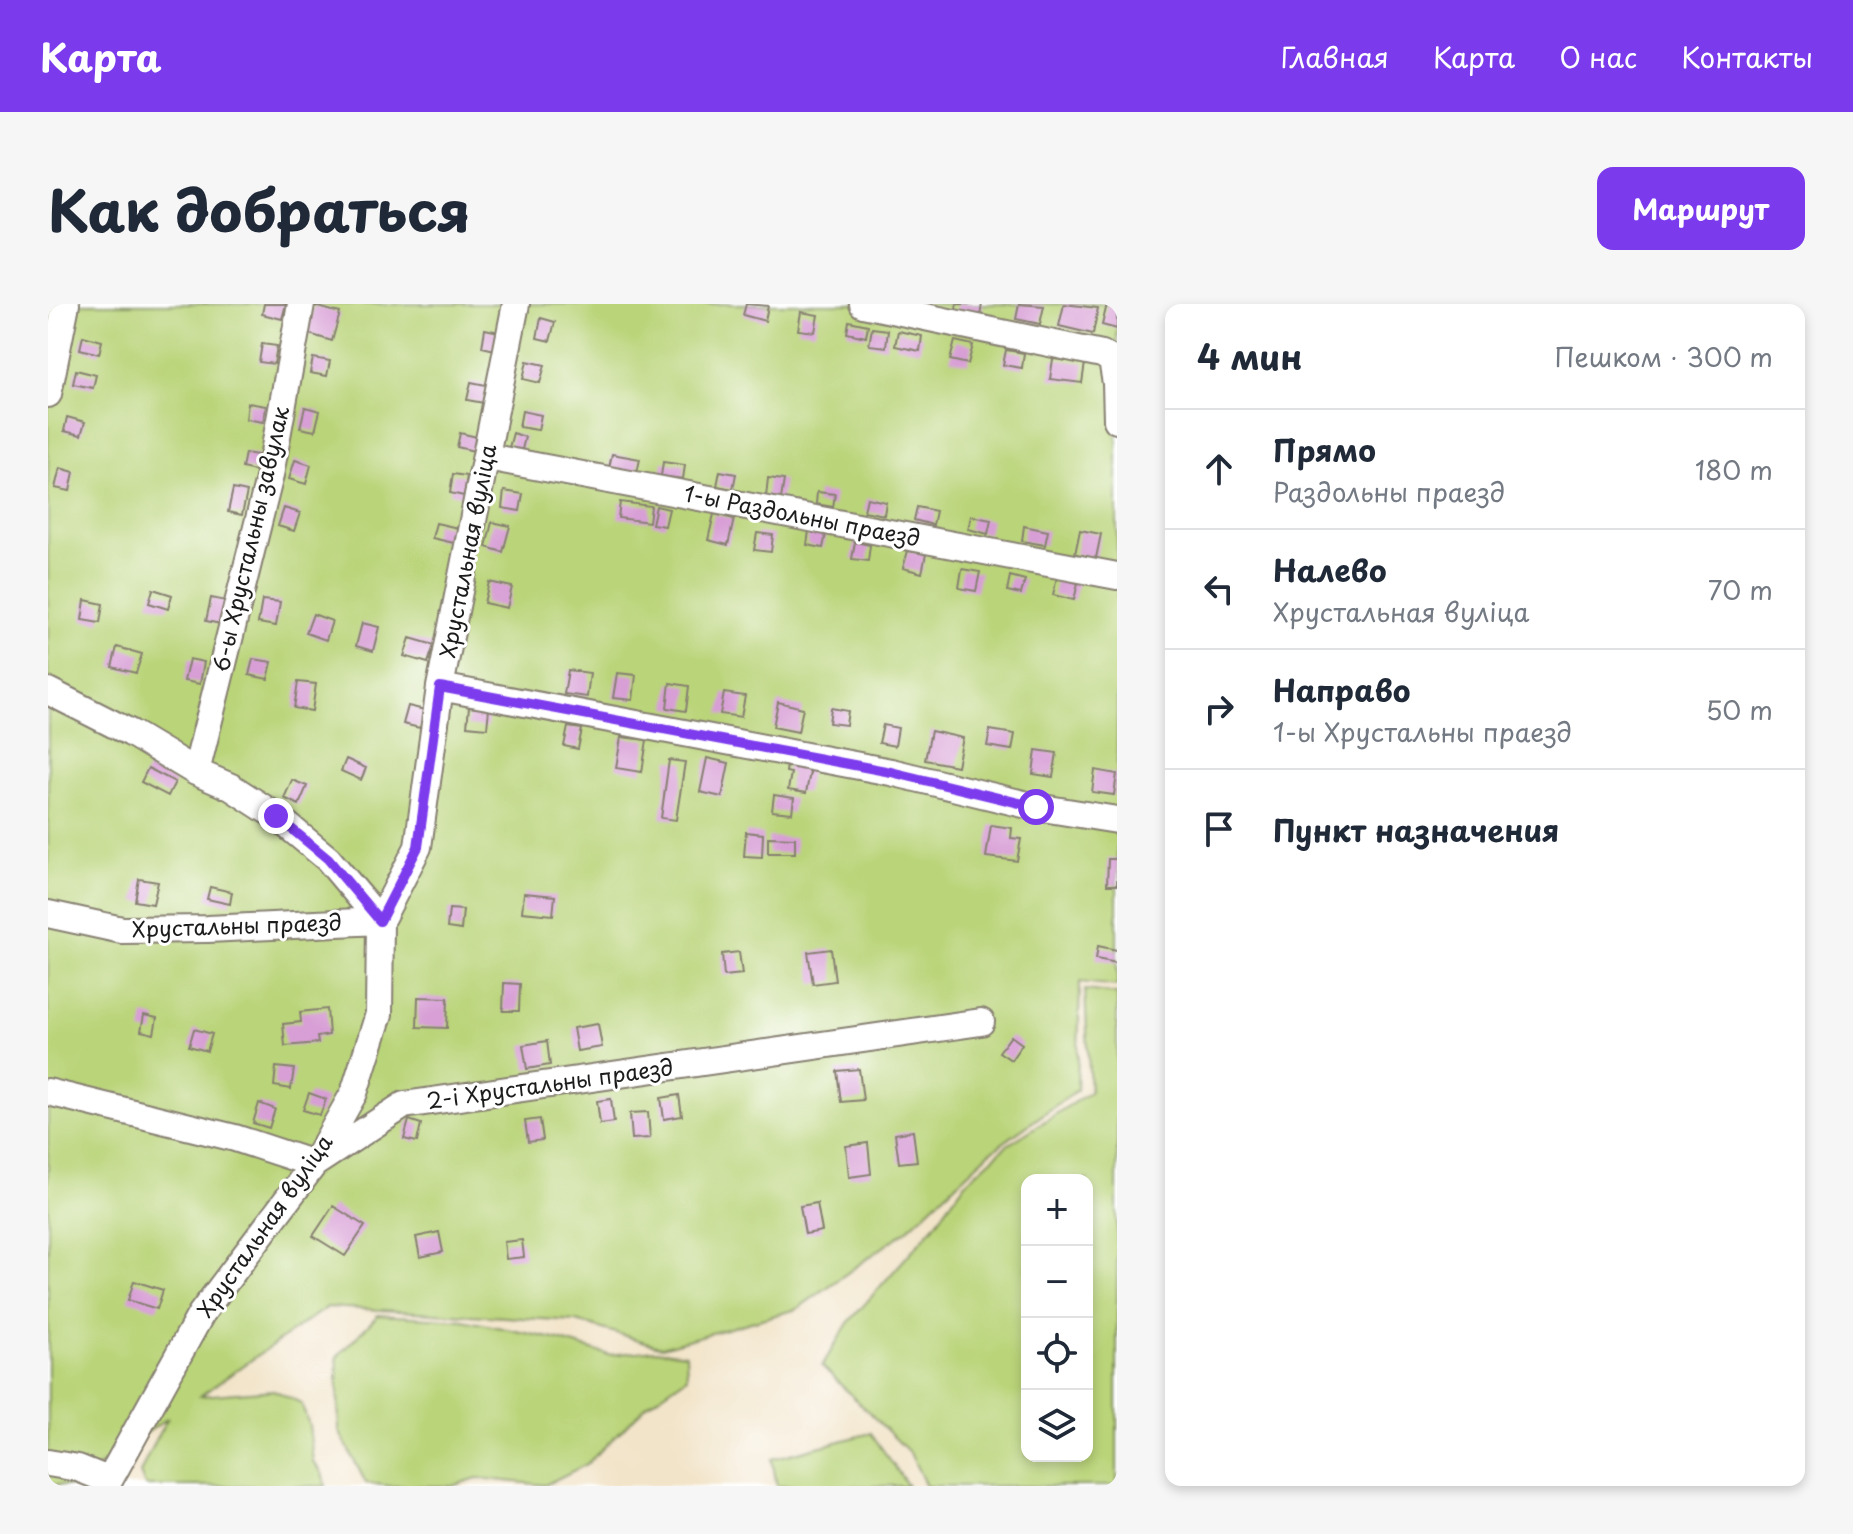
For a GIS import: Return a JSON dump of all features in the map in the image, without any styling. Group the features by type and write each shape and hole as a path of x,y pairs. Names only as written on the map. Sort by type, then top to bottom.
{"street":[{"path":"48,394 66,304"},
{"name":"6-ы Хрустальны завулак","path":"196,772 270,475 301,304"},
{"name":"Хрустальная вуліца","path":"107,1483 201,1314 314,1164 354,1093 379,1014 380,921 418,847 440,687 516,304"},
{"path":"863,304 1114,358 1117,420"},
{"name":"1-ы Раздольны праезд","path":"487,457 1117,576"},
{"path":"440,687 891,772 1036,807 1117,820"},
{"path":"48,691 131,733 196,772 231,787 276,816 328,859 380,921"},
{"name":"Хрустальны праезд","path":"48,914 122,930 380,921"},
{"name":"2-і Хрустальны праезд","path":"314,1164 404,1105 981,1022"},
{"path":"48,1092 235,1138 314,1164"},
{"path":"48,1463 78,1468 107,1483"}],"green space":[{"path":"48,304 1117,304 1117,986 1080,982 1077,1090 989,1153 907,1230 797,1309 662,1347 576,1321 327,1307 200,1396 274,1390 301,1403 309,1425 313,1462 322,1473 326,1486 145,1486 140,1473 168,1418 71,1486 48,1484"},
{"path":"1085,990 1117,994 1117,1486 926,1486 910,1453 822,1366 848,1323 933,1227 966,1182 1006,1146 1090,1092"},
{"path":"378,1315 463,1320 555,1339 609,1355 655,1350 686,1354 687,1377 647,1405 587,1464 545,1485 477,1478 452,1486 366,1483 339,1431 337,1357"},
{"path":"871,1433 908,1486 777,1486 772,1459"}],"building":[{"path":"264,304 286,304 282,319 262,314"},
{"path":"746,304 768,306 765,321 743,315"},
{"path":"957,304 982,304 980,317 955,312"},
{"path":"1019,304 1044,306 1040,324 1016,319"},
{"path":"1064,304 1098,308 1093,334 1059,326"},
{"path":"1107,304 1117,304 1117,329 1102,325"},
{"path":"314,306 340,313 332,341 306,333"},
{"path":"801,312 818,315 815,332 798,330"},
{"path":"541,318 555,322 550,341 537,338"},
{"path":"849,321 868,325 866,337 847,333"},
{"path":"872,328 888,330 886,347 869,345"},
{"path":"485,329 499,332 495,350 482,347"},
{"path":"898,331 922,336 920,351 895,346"},
{"path":"83,336 102,341 99,354 80,349"},
{"path":"955,341 973,345 968,364 950,360"},
{"path":"262,344 277,346 274,364 259,362"},
{"path":"1006,350 1024,353 1022,368 1003,365"},
{"path":"313,358 330,361 327,376 310,373"},
{"path":"1053,359 1085,363 1082,383 1050,379"},
{"path":"527,361 545,365 540,383 523,379"},
{"path":"76,370 96,375 93,388 73,384"},
{"path":"471,382 486,385 484,403 467,400"},
{"path":"248,403 266,406 263,422 246,419"},
{"path":"305,407 320,411 315,431 300,428"},
{"path":"522,411 541,415 538,430 519,427"},
{"path":"67,417 85,422 81,435 64,431"},
{"path":"460,433 477,437 474,451 457,447"},
{"path":"513,433 525,437 520,458 507,455"},
{"path":"245,453 258,455 255,471 242,468"},
{"path":"612,454 640,459 637,473 609,468"},
{"path":"295,460 311,465 306,484 289,479"},
{"path":"663,462 685,465 683,479 661,476"},
{"path":"60,468 74,472 70,491 55,488"},
{"path":"720,471 736,474 733,489 717,486"},
{"path":"453,474 467,476 464,496 450,493"},
{"path":"768,478 784,480 781,499 766,497"},
{"path":"233,489 247,492 242,515 228,512"},
{"path":"504,491 523,494 520,511 502,508"},
{"path":"817,492 835,494 833,507 816,504"},
{"path":"867,498 886,502 884,515 864,511"},
{"path":"620,502 651,506 649,522 618,518"},
{"path":"656,506 669,509 665,526 652,524"},
{"path":"917,507 936,511 933,525 914,520"},
{"path":"284,508 300,513 294,531 278,526"},
{"path":"714,514 734,519 728,545 708,540"},
{"path":"971,516 991,520 988,534 968,529"},
{"path":"492,522 510,526 503,552 486,547"},
{"path":"436,523 458,528 454,543 432,538"},
{"path":"1024,526 1048,531 1045,545 1022,541"},
{"path":"1080,530 1101,534 1096,558 1075,554"},
{"path":"809,531 826,534 823,548 807,545"},
{"path":"757,533 773,535 771,552 754,550"},
{"path":"855,542 870,545 868,561 852,559"},
{"path":"908,551 926,554 922,573 903,568"},
{"path":"962,569 980,572 976,591 959,588"},
{"path":"1010,576 1025,580 1021,594 1007,591"},
{"path":"1057,577 1078,583 1074,600 1053,595"},
{"path":"489,582 512,587 507,608 484,603"},
{"path":"153,589 172,595 168,609 149,603"},
{"path":"211,598 226,601 221,624 206,621"},
{"path":"85,600 103,604 100,623 82,620"},
{"path":"262,600 280,602 276,626 258,623"},
{"path":"313,614 332,621 326,640 306,633"},
{"path":"362,623 379,627 373,651 356,646"},
{"path":"410,638 434,645 428,663 404,656"},
{"path":"117,647 142,654 136,673 112,667"},
{"path":"189,659 204,662 200,684 184,681"},
{"path":"253,659 272,662 268,679 249,675"},
{"path":"568,670 590,673 587,697 564,694"},
{"path":"617,673 636,675 633,700 613,698"},
{"path":"298,682 316,684 312,711 294,708"},
{"path":"670,683 689,686 686,711 667,708"},
{"path":"724,693 745,696 741,717 720,714"},
{"path":"778,702 803,708 798,732 773,727"},
{"path":"408,706 425,710 420,728 403,724"},
{"path":"469,707 489,709 487,728 467,726"},
{"path":"831,708 848,711 846,725 829,723"},
{"path":"883,725 898,728 895,746 879,743"},
{"path":"568,727 582,729 578,749 564,746"},
{"path":"990,730 1015,734 1012,750 987,746"},
{"path":"931,731 963,738 957,766 925,760"},
{"path":"621,737 647,740 642,772 616,768"},
{"path":"1036,750 1057,753 1053,777 1033,774"},
{"path":"707,758 729,763 722,797 700,792"},
{"path":"788,758 812,762 806,793 788,790 791,773 786,772"},
{"path":"346,759 366,768 361,780 341,771"},
{"path":"669,760 685,762 676,820 661,818"},
{"path":"148,768 175,782 168,796 141,782"},
{"path":"1095,770 1117,774 1114,795 1092,792"},
{"path":"292,780 307,786 299,805 284,798"},
{"path":"774,795 794,798 792,813 772,811"},
{"path":"991,825 1012,828 1011,838 1021,839 1017,861 986,857"},
{"path":"746,832 763,834 762,857 744,856"},
{"path":"768,837 795,838 795,853 768,853"},
{"path":"1108,859 1117,859 1117,885 1107,885"},
{"path":"139,879 158,882 153,904 135,901"},
{"path":"210,887 232,892 230,904 207,899"},
{"path":"524,893 555,896 553,915 522,912"},
{"path":"449,909 463,910 461,930 447,928"},
{"path":"1098,946 1117,950 1117,963 1096,959"},
{"path":"831,949 835,981 813,984 808,952"},
{"path":"739,952 742,974 724,976 722,954"},
{"path":"504,983 520,984 519,1011 503,1011"},
{"path":"418,997 448,998 447,1028 417,1027"},
{"path":"327,1009 329,1035 317,1037 318,1043 285,1046 283,1024 301,1022 300,1012"},
{"path":"144,1015 157,1018 154,1034 141,1031"},
{"path":"598,1024 602,1047 577,1051 573,1028"},
{"path":"194,1029 212,1034 207,1051 189,1046"},
{"path":"1011,1036 1022,1044 1011,1060 999,1052"},
{"path":"547,1041 550,1065 527,1069 523,1045"},
{"path":"276,1067 294,1069 291,1089 274,1086"},
{"path":"859,1069 863,1100 841,1102 837,1071"},
{"path":"309,1093 326,1099 320,1115 303,1110"},
{"path":"679,1095 682,1116 664,1119 661,1098"},
{"path":"611,1099 614,1122 600,1124 597,1101"},
{"path":"259,1103 275,1109 269,1128 253,1123"},
{"path":"648,1112 650,1138 632,1139 630,1113"},
{"path":"540,1119 543,1140 528,1142 525,1121"},
{"path":"409,1120 421,1124 417,1142 404,1139"},
{"path":"913,1131 917,1161 899,1163 895,1134"},
{"path":"868,1143 871,1174 849,1177 846,1146"},
{"path":"817,1203 822,1231 805,1234 800,1206"},
{"path":"333,1206 365,1226 345,1256 313,1236"},
{"path":"439,1232 443,1252 420,1257 416,1237"},
{"path":"522,1240 524,1257 506,1259 504,1242"},
{"path":"134,1281 163,1290 157,1309 128,1300"}],"route":[{"path":"276,816 328,859 380,921 418,847 440,687 891,772 1036,807"}]}
